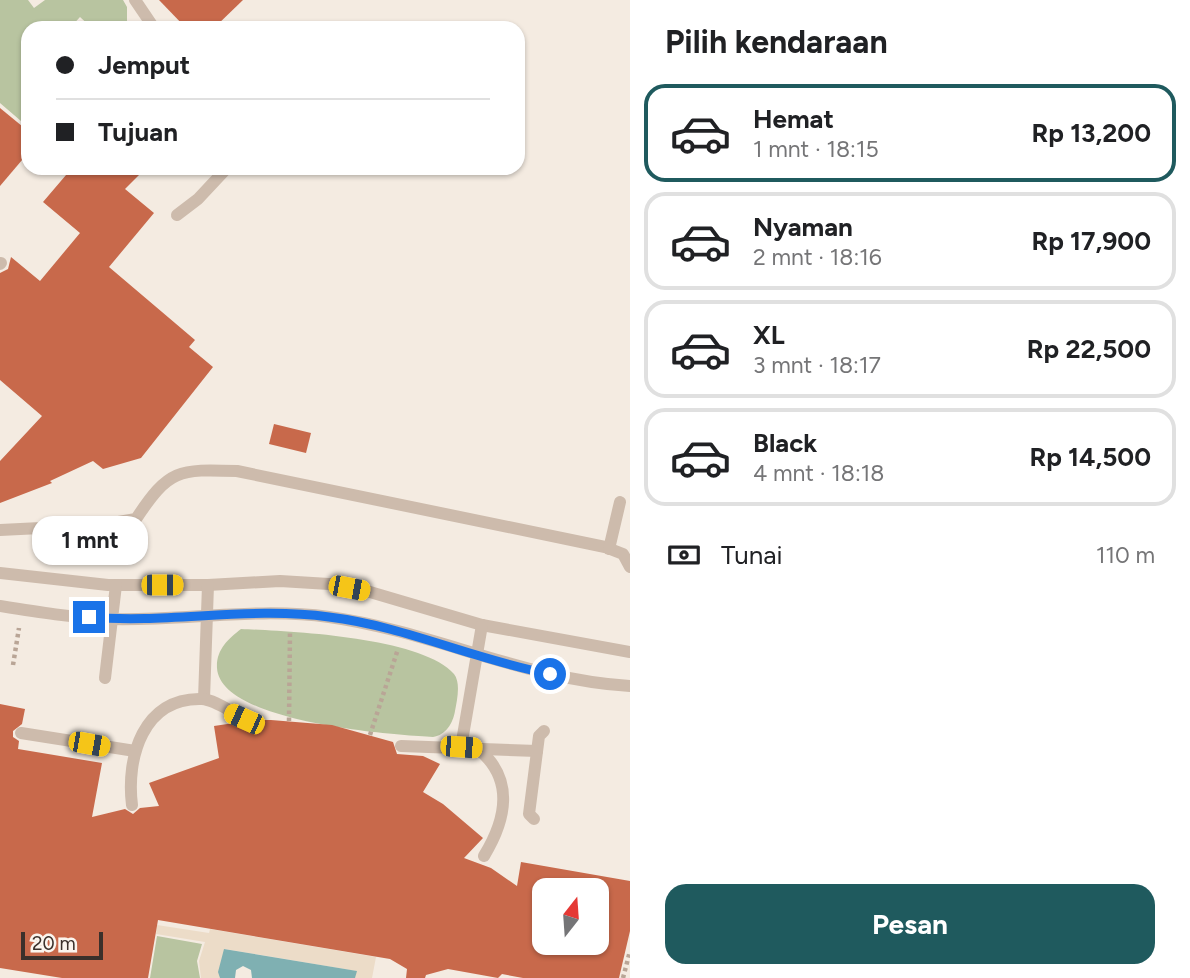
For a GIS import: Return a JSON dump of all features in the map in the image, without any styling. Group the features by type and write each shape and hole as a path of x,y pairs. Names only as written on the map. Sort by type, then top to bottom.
{"lane":[{"path":"135,0 148,21"},
{"path":"177,215 198,200 221,175"},
{"path":"0,530 101,525 136,519 156,490 170,477 206,470 237,471 609,549 623,554 630,567"},
{"path":"609,549 618,511"},
{"path":"0,573 116,585 208,586 280,581 329,584 405,601 482,625 630,649"},
{"path":"105,678 116,585"},
{"path":"204,699 208,586"},
{"path":"0,606 112,619 248,613 328,617 378,626 529,670 630,687"},
{"path":"461,747 482,625"},
{"path":"132,805 135,751 148,723 165,708 204,699 251,721"},
{"path":"534,819 529,814 539,736 544,731"},
{"path":"21,733 135,751"},
{"path":"401,746 537,751"},
{"path":"477,748 491,759 497,771 504,804 502,822 484,856"}],"path":[{"path":"13,665 22,610"},
{"path":"289,721 290,648"},
{"path":"370,735 393,665"},
{"path":"623,978 630,951"}],"green space":[{"path":"0,0 28,0 34,8 45,0 123,0 127,7 127,21 84,21 80,17 76,21 21,21 21,121 0,103"},
{"path":"241,629 354,638 414,652 438,662 454,674 457,682 453,720 438,736 411,736 310,722 275,713 246,701 225,686 217,668 221,650"},
{"path":"157,936 202,944 197,961 200,978 150,978"}],"shaded area":[{"path":"157,925 209,933 210,929 376,957 372,978 355,978 356,971 225,949 220,978 201,978 199,961 205,942 156,934"}],"water":[{"path":"224,949 357,971 355,978 252,978 251,970 243,966 236,970 235,978 220,978 218,972"}],"building":[{"path":"159,0 243,0 221,21 179,21"},
{"path":"0,108 21,125 21,161 0,186"},
{"path":"66,175 139,175 125,189 154,213 109,267 195,340 189,347 213,367 141,458 103,469 93,461 50,481 52,483 0,503 0,461 42,416 0,380 0,273 8,269 11,257 40,281 80,233 43,202"},
{"path":"274,424 311,433 306,453 269,444"},
{"path":"0,704 25,709 22,724 13,731 13,737 19,741 18,749 102,763 92,817 125,809 133,814 140,808 159,806 149,783 219,758 214,726 234,723 252,730 260,720 332,725 393,742 397,754 423,756 440,764 423,792 443,804 483,838 464,858 491,868 517,886 521,862 630,881 630,931 619,978 523,978 502,974 498,978 448,969 426,975 425,978 406,978 407,969 390,959 158,920 148,978 62,978 0,968"}],"route":[{"path":"89,617 112,619 289,613 328,617 378,626 550,674"}]}
